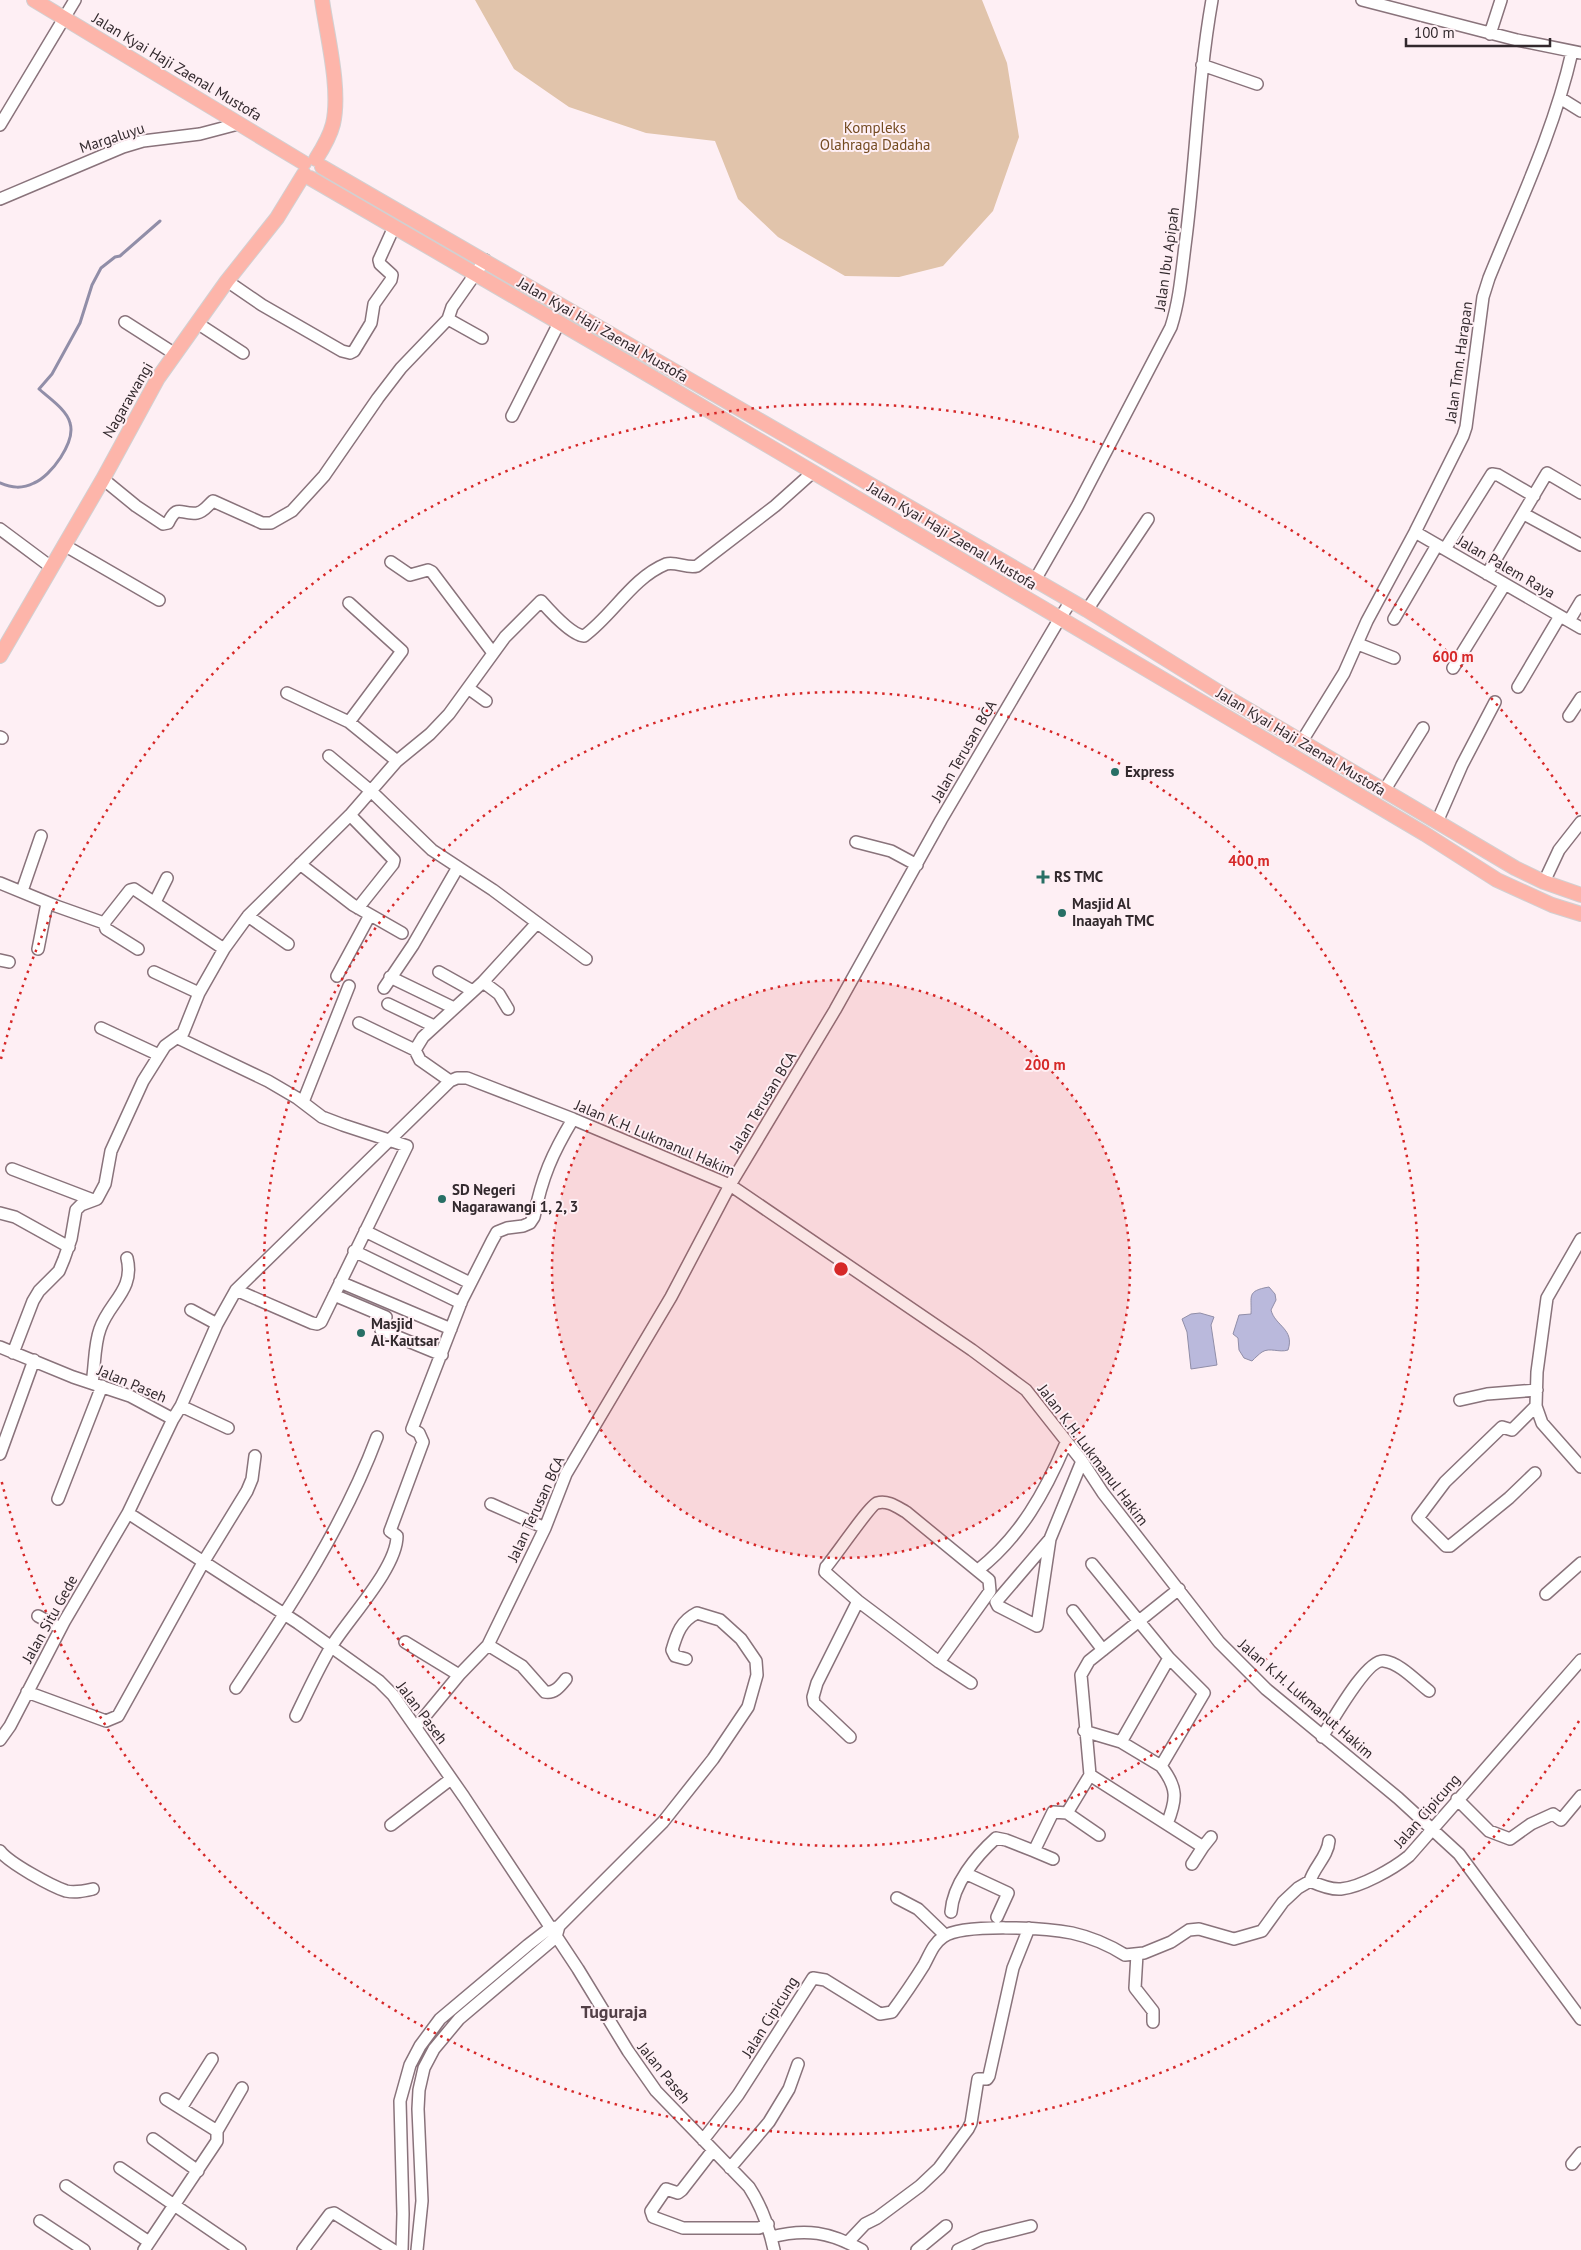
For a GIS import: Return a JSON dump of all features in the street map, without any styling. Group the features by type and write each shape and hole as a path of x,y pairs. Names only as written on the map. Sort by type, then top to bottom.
{"main road":[{"name":"Jalan Kyai Haji Zaenal Mustofa","path":"34,0 311,168 486,260 944,529 1036,580 1230,699 1492,855 1544,882 1581,895"},
{"name":"Nagarawangi","path":"0,656 103,479 158,378 227,281 277,218 311,168 329,136 334,113 334,79 322,0"},
{"name":"Jalan Kyai Haji Zaenal Mustofa","path":"311,168 394,227 934,543 1308,765 1497,880 1552,905 1581,914"},
{"path":"625,361 634,346"},
{"path":"773,449 784,434"},
{"path":"934,543 944,529"},
{"path":"1220,713 1230,699"},
{"path":"1308,765 1317,750"},
{"path":"1480,869 1492,855"}],"street":[{"path":"0,125 75,0"},
{"name":"Jalan Ibu Apipah","path":"1036,580 1078,505 1157,353 1176,311 1190,208 1202,65 1212,0"},
{"path":"1362,0 1490,34 1576,53"},
{"path":"1490,34 1500,0"},
{"name":"Jalan Tmn. Harapan","path":"1302,742 1338,685 1367,621 1416,532 1456,453 1466,427 1483,297 1545,142 1576,53"},
{"path":"1202,65 1257,84"},
{"path":"1560,98 1581,111"},
{"name":"Margaluyu","path":"0,199 123,147 143,141 200,134 238,124"},
{"path":"227,281 275,314 346,353 350,353 354,351 371,323 374,304 392,280 392,275 380,264 379,260 394,227"},
{"path":"103,479 136,506 163,524 168,523 173,512 176,510 196,513 205,509 213,502 258,522 271,523 278,520 292,511 312,490 401,368 448,319 452,307 486,260"},
{"path":"448,319 482,338"},
{"path":"125,322 175,354"},
{"path":"512,416 559,322"},
{"path":"197,323 243,354"},
{"path":"12,1353 33,1301 39,1291 58,1271 69,1247 76,1210 81,1205 97,1199 105,1184 111,1151 142,1084 165,1046 183,1033 199,993 224,949 248,916 350,815 397,761 430,734 449,714 505,637 541,601 555,616 577,634 584,636 638,583 670,563 692,567 697,566 775,506 813,472"},
{"path":"1487,574 1547,473 1581,493"},
{"path":"1394,619 1492,474 1498,475 1534,496"},
{"path":"1524,514 1581,545"},
{"path":"1087,610 1148,518"},
{"path":"0,529 51,567"},
{"name":"Jalan Palem Raya","path":"1416,532 1581,628"},
{"path":"64,545 159,600"},
{"path":"391,562 410,575 428,570 432,572 493,653"},
{"path":"1453,668 1505,584"},
{"name":"Jalan Terusan BCA","path":"416,1726 458,1675 488,1645 546,1528 566,1474 671,1297 730,1185 835,1010 917,864 1071,601"},
{"path":"1518,687 1565,619 1581,601"},
{"path":"349,604 402,651 349,722"},
{"path":"1358,644 1394,658"},
{"path":"468,688 486,701"},
{"path":"287,693 349,722 397,761"},
{"path":"1569,716 1581,698"},
{"path":"1436,822 1462,765 1495,702"},
{"path":"1384,791 1423,728"},
{"path":"430,734 438,743"},
{"path":"329,756 372,792 432,850 537,922 586,960"},
{"path":"350,815 394,860 358,908"},
{"path":"1544,882 1559,850 1581,822"},
{"path":"22,891 42,836"},
{"path":"856,842 891,852 917,864"},
{"path":"300,864 358,908 402,934"},
{"path":"384,988 413,945 458,867"},
{"path":"155,902 167,878"},
{"path":"0,883 47,903 104,923 108,930 138,949"},
{"path":"104,923 132,889 155,902 224,949"},
{"path":"38,949 47,903"},
{"path":"248,916 288,944"},
{"path":"337,976 370,916"},
{"path":"415,1050 423,1037 483,982 537,922"},
{"path":"154,972 199,993"},
{"path":"439,972 474,991"},
{"path":"390,977 454,1008"},
{"path":"483,982 500,994 508,1009"},
{"path":"303,1102 349,986"},
{"path":"388,1004 434,1026"},
{"path":"173,1419 181,1406 217,1324 236,1290 450,1082 420,1060 415,1050 360,1023"},
{"path":"101,1028 159,1055"},
{"path":"178,1038 268,1081 303,1102 322,1117 343,1126 407,1146 354,1251 321,1322 317,1324 236,1290"},
{"name":"Jalan K.H. Lukmanul Hakim","path":"450,1082 457,1078 467,1078 573,1119 730,1185 972,1350 1026,1390 1082,1461 1102,1493 1152,1557"},
{"path":"296,1716 331,1648 380,1578 397,1546 397,1536 390,1531 423,1442 419,1433 412,1429 470,1283 497,1232 507,1228 523,1226 530,1223 534,1218 546,1170 553,1152 573,1119"},
{"path":"12,1168 93,1200"},
{"path":"0,1213 15,1217 69,1247"},
{"path":"364,1231 470,1283"},
{"path":"1581,1239 1547,1302 1536,1390 1536,1406 1542,1423 1581,1467"},
{"path":"354,1251 461,1303"},
{"path":"58,1499 97,1385 100,1326 128,1281 130,1269 127,1258"},
{"path":"340,1282 451,1329"},
{"path":"334,1295 386,1317 381,1330 442,1355"},
{"path":"191,1310 217,1324"},
{"name":"Jalan Paseh","path":"0,1347 72,1377 130,1396 173,1419 128,1513 285,1614 379,1681 393,1695 555,1931 628,2051 656,2091 749,2187 759,2203 768,2224 774,2250"},
{"path":"0,1454 34,1360"},
{"path":"1460,1400 1487,1394 1536,1390"},
{"path":"181,1406 228,1428"},
{"path":"1535,1473 1509,1498 1450,1546 1446,1546 1418,1518 1445,1482 1502,1427 1512,1430 1536,1406"},
{"path":"236,1688 285,1614 348,1505 377,1438"},
{"path":"978,1570 1010,1540 1032,1512 1048,1484 1066,1443"},
{"path":"27,1692 106,1721 115,1719 126,1704 204,1562 247,1491 252,1479 255,1456"},
{"path":"1050,1539 996,1602 998,1606 1037,1626 1050,1539 1082,1461"},
{"path":"939,1662 990,1591 989,1580 906,1512 893,1504 879,1502 874,1504 825,1570 828,1576 939,1662 971,1683"},
{"path":"491,1504 546,1528"},
{"name":"Jalan Situ Gede","path":"0,1740 60,1628 128,1513"},
{"name":"Jalan K.H. Lukmanut Hakim","path":"1152,1557 1219,1642 1266,1689 1398,1798 1432,1830"},
{"path":"1546,1594 1581,1563"},
{"path":"1092,1564 1140,1620 1169,1658 1204,1693 1161,1766"},
{"path":"1028,1565 1046,1575"},
{"path":"1067,1813 1090,1775 1084,1730 1081,1672 1089,1661 1179,1589"},
{"path":"850,1737 814,1703 813,1697 817,1683 858,1601"},
{"path":"1073,1611 1103,1650"},
{"path":"417,2250 422,2201 418,2109 419,2090 424,2068 434,2049 460,2019 555,1931 663,1822 713,1759 748,1707 757,1675 756,1661 741,1638 720,1620 697,1613 686,1619 676,1636 672,1650 675,1656 686,1659"},
{"path":"38,1616 60,1628"},
{"path":"405,1642 458,1675"},
{"path":"488,1645 522,1666 545,1692 552,1692 557,1689 566,1679"},
{"path":"1121,1742 1169,1658"},
{"path":"1322,1737 1365,1672 1374,1662 1381,1660 1392,1663 1429,1691"},
{"name":"Jalan Cipicung","path":"1310,1881 1341,1889 1375,1877 1409,1856 1581,1660"},
{"path":"1084,1730 1121,1742 1161,1766 1168,1775 1176,1794 1167,1824"},
{"path":"1090,1775 1203,1847"},
{"path":"391,1824 452,1779"},
{"path":"1457,1800 1489,1831 1510,1840 1531,1824 1553,1814 1561,1820 1581,1796"},
{"path":"1034,1851 1053,1812 1067,1813 1099,1835"},
{"path":"1432,1830 1459,1854 1581,2019"},
{"path":"1192,1864 1211,1837"},
{"path":"951,1912 955,1891 996,1838 1006,1840 1053,1859"},
{"path":"898,1898 918,1909 949,1934 970,1929 1029,1928 1072,1933 1111,1946 1124,1955 1137,1954 1170,1942 1189,1930 1199,1930 1234,1939 1262,1931 1283,1902 1298,1888 1310,1881 1316,1867 1326,1852 1329,1840"},
{"path":"0,1851 11,1861 62,1889 73,1892 93,1889"},
{"path":"967,1874 1008,1893 997,1917"},
{"path":"848,2242 865,2224 877,2218 920,2186 939,2168 968,2129 971,2123 978,2079 989,2078 1013,1968 1029,1928"},
{"path":"402,2250 399,2120 400,2101 410,2065 420,2046 440,2019 555,1931"},
{"name":"Jalan Cipicung","path":"703,2140 738,2095 812,1978 825,1980 880,2014 892,2012 924,1964 932,1948 949,1934"},
{"path":"1137,1954 1135,1988 1153,2011 1153,2022"},
{"path":"181,2108 212,2059"},
{"path":"730,2168 770,2122 789,2089 798,2064"},
{"path":"66,2186 147,2246 217,2140 217,2131 242,2088"},
{"path":"166,2099 217,2131"},
{"path":"153,2139 198,2171"},
{"path":"713,2150 682,2190 678,2193 666,2189 651,2211 653,2217 683,2228 698,2229 759,2228 768,2224"},
{"path":"120,2168 237,2249"},
{"path":"303,2250 330,2214 334,2213 393,2250"},
{"path":"40,2221 84,2250"},
{"path":"917,2250 946,2226"},
{"path":"958,2250 983,2238 1031,2226"},
{"path":"403,2230 419,2231"},
{"path":"771,2237 793,2232 826,2234 848,2242 862,2250"}],"green space":[{"name":"Kompleks Olahraga Dadaha","path":"475,0 982,0 1007,63 1019,137 993,211 943,266 899,277 845,276 778,237 738,199 715,141 646,133 569,107 514,69"}],"water":[{"path":"1269,1287 1275,1294 1276,1300 1271,1310 1276,1320 1287,1332 1289,1337 1288,1350 1265,1351 1252,1361 1244,1358 1239,1350 1238,1338 1233,1334 1239,1315 1251,1314 1253,1293"},
{"path":"1200,1313 1214,1317 1211,1325 1217,1365 1191,1369 1187,1332 1182,1319 1191,1314"}],"waterway":[{"path":"0,483 17,487 30,485 48,473 61,458 69,439 70,423 62,409 39,389 52,374 80,323 92,285 101,268 115,257 120,256 160,221"}],"place":[{"name":"Express","path":"1115,772"},
{"name":"RS TMC","path":"1043,877"},
{"name":"Masjid Al Inaayah TMC","path":"1062,913"},
{"name":"SD Negeri Nagarawangi 1, 2, 3","path":"442,1199"},
{"name":"Masjid Al-Kautsar","path":"361,1333"}],"district":[{"name":"Tuguraja","path":"614,2012"}]}
